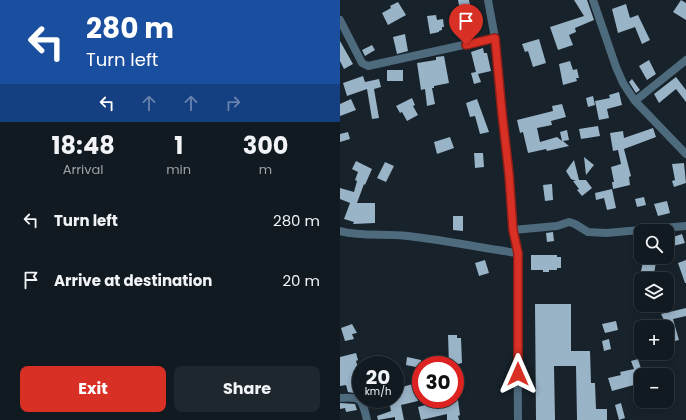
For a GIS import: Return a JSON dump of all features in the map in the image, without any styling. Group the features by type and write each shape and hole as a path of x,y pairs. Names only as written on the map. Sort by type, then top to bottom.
{"street":[{"path":"488,0 495,38 509,174 513,230 518,253 518,420"},
{"path":"593,0 619,75 635,101 686,154"},
{"path":"340,20 362,63 368,66 495,38"},
{"path":"635,101 686,60"},
{"path":"513,230 557,226 569,222 588,232 606,234 686,226"},
{"path":"340,231 363,234 407,235 518,253"},
{"path":"340,398 356,397 359,399 363,404 367,420"}],"building":[{"path":"458,0 469,0 473,20 462,22"},
{"path":"574,0 587,0 594,20 575,28 576,32 569,35 573,45 558,50 550,27 584,16"},
{"path":"681,0 686,3 686,20 673,12"},
{"path":"398,2 406,15 388,25 382,13 391,8 390,6"},
{"path":"626,4 630,18 638,15 650,40 642,44 635,27 618,33 612,9"},
{"path":"436,15 437,20 443,19 444,27 442,27 442,30 439,32 430,34 427,16"},
{"path":"405,34 408,51 397,54 393,37"},
{"path":"539,39 546,63 533,67 528,51 525,52 522,44"},
{"path":"340,41 353,64 344,69 340,61"},
{"path":"372,45 375,50 365,56 362,50"},
{"path":"483,48 484,53 487,53 491,71 478,74 481,82 474,84 471,73 476,72 471,52"},
{"path":"444,56 449,83 434,86 434,88 432,88 435,104 427,106 425,89 421,90 417,63 436,60 436,57"},
{"path":"649,60 656,74 647,80 639,66"},
{"path":"570,61 573,70 577,69 579,78 576,78 577,81 563,85 559,64"},
{"path":"387,70 403,70 403,81 387,81"},
{"path":"363,76 365,82 379,79 381,87 374,89 379,118 372,119 367,89 347,96 343,83"},
{"path":"676,77 686,90 686,102 676,89 659,103 654,94"},
{"path":"632,79 640,90 636,93 629,82"},
{"path":"619,92 622,105 607,109 609,118 599,120 595,101 610,98 609,95"},
{"path":"593,96 595,105 588,107 586,98"},
{"path":"412,98 415,105 413,106 418,115 407,121 402,112 400,113 396,106"},
{"path":"351,99 356,110 340,116 340,104"},
{"path":"477,99 489,132 480,134 475,116 470,117 466,103"},
{"path":"562,104 566,117 551,121 552,125 537,128 540,142 557,137 562,141 560,132 567,130 569,140 563,141 569,146 547,151 546,149 528,153 523,132 520,133 517,120 553,111 552,106"},
{"path":"598,126 600,136 581,139 579,129"},
{"path":"653,128 656,137 624,149 631,176 629,177 630,185 613,189 612,182 614,182 611,167 621,164 618,150 613,151 610,133 623,131 624,138"},
{"path":"348,132 350,139 340,142 340,134"},
{"path":"450,137 454,148 437,154 434,142"},
{"path":"474,153 483,153 484,167 475,168"},
{"path":"584,157 594,165 586,175"},
{"path":"574,160 579,180 586,180 592,188 582,196 577,190 579,189 573,181 576,181 571,179 566,171"},
{"path":"356,161 372,169 365,185 364,184 357,203 375,203 375,223 353,224 354,222 344,219 350,203 340,199 340,188 354,192 357,181 355,180 358,172 352,169"},
{"path":"385,162 394,166 386,182 377,178"},
{"path":"684,163 686,183 674,187 672,181 675,180 672,164"},
{"path":"552,184 553,200 545,201 543,185"},
{"path":"612,189 616,208 607,210 604,198 596,200 595,193"},
{"path":"644,197 646,205 637,207 635,199"},
{"path":"667,201 670,213 658,216 654,204"},
{"path":"453,216 463,216 463,231 453,230"},
{"path":"553,232 554,241 547,242 546,233"},
{"path":"682,234 685,243 674,246 674,237"},
{"path":"531,255 557,255 557,257 561,257 561,268 557,268 557,270 549,270 549,272 543,272 543,270 531,270"},
{"path":"485,260 489,273 479,276 475,263"},
{"path":"686,260 686,283 685,283 678,263"},
{"path":"643,264 656,264 654,272 641,272"},
{"path":"535,304 571,304 571,351 590,351 591,383 595,383 596,409 607,409 607,420 577,420 576,366 554,366 555,420 536,420"},
{"path":"686,308 686,316 673,320 664,320 661,314"},
{"path":"616,321 618,330 605,333 602,324"},
{"path":"674,322 679,340 674,341"},
{"path":"352,324 357,333 352,334 354,339 345,341 341,328"},
{"path":"448,335 457,335 457,338 461,338 462,356 449,356"},
{"path":"609,339 611,349 604,351 602,341"},
{"path":"356,353 357,356 352,356 352,393 348,392 346,385 340,386 340,357"},
{"path":"407,357 412,358 412,366 406,365"},
{"path":"638,360 641,368 634,369 631,361"},
{"path":"634,369 634,385 612,391 608,378 621,375 620,372"},
{"path":"412,384 412,402 404,404 404,386"},
{"path":"340,403 352,404 352,408 356,408 357,410 346,412 345,408 340,409"},
{"path":"621,403 625,418 619,420 615,405"},
{"path":"390,408 402,408 404,420 395,420 395,417 378,420 377,416 391,411"},
{"path":"418,408 459,408 459,420 447,420 447,414 421,420"}],"route":[{"path":"466,45 495,38 509,174 513,230 518,253 518,374"}]}
